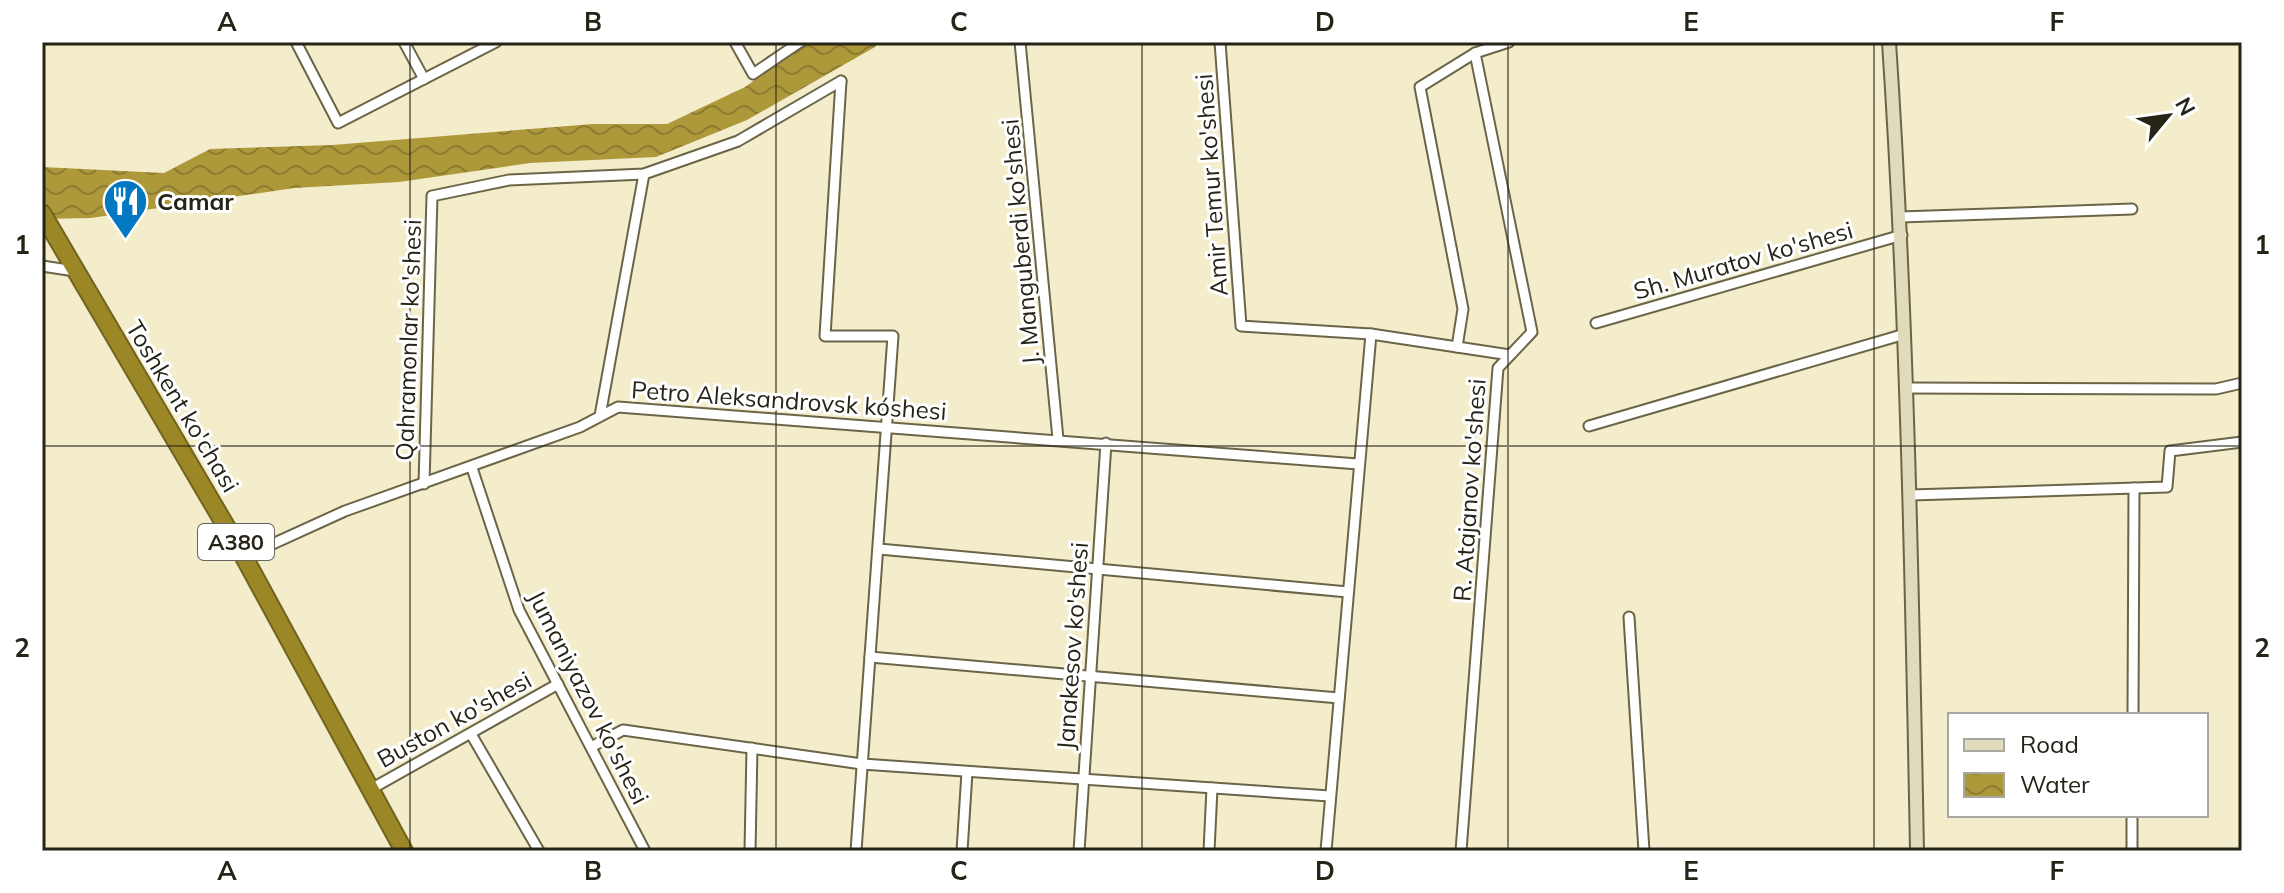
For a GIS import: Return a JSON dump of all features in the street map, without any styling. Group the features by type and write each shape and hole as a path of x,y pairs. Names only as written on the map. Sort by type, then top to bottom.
{"highway":[{"name":"Toshkent ko'chasi","path":"42,213 244,557 404,851"}],"street":[{"path":"296,42 338,123 496,42"},
{"path":"404,42 424,79"},
{"path":"735,42 753,74 800,42"},
{"name":"J. Manguberdi ko'shesi","path":"1020,42 1058,439"},
{"name":"Amir Temur ko'shesi","path":"1220,42 1241,326 1371,334"},
{"path":"1457,347 1463,309 1420,87 1475,53 1509,42"},
{"path":"1889,42 1902,235 1911,495 1917,851"},
{"name":"R. Atajanov ko'shesi","path":"1461,851 1498,368 1532,332 1475,53"},
{"path":"600,416 644,174 738,141 841,81 825,336 893,336 856,851"},
{"name":"Qahramonlar ko'shesi","path":"424,484 432,196 509,180 644,174"},
{"path":"1900,217 2132,209"},
{"name":"Sh. Muratov ko'shesi","path":"1596,323 1902,235"},
{"path":"42,266 75,271"},
{"path":"1326,851 1371,334 1510,355"},
{"path":"1589,426 1905,334"},
{"path":"1907,388 2216,389 2242,383"},
{"name":"Petro Aleksandrovsk kóshesi","path":"244,557 345,511 580,427 618,407 1358,464"},
{"path":"1911,495 2167,487 2170,451 2242,442"},
{"name":"Janakesov ko'shesi","path":"1079,851 1106,443"},
{"name":"Jumaniyazov ko'shesi","path":"472,468 519,610 645,851"},
{"path":"2133,713 2134,488"},
{"path":"879,549 1348,592"},
{"path":"1629,617 1644,851"},
{"path":"870,657 1339,698"},
{"name":"Buston ko'shesi","path":"371,789 558,684"},
{"path":"591,747 623,730 862,764 1330,796"},
{"path":"471,734 539,851"},
{"path":"750,851 752,748"},
{"path":"962,851 967,772"},
{"path":"1209,851 1212,788"},
{"path":"2132,817 2132,851"}],"water":[{"path":"808,42 879,42 747,120 656,157 530,163 399,182 294,188 91,218 42,219 42,167 164,173 210,149 332,145 593,124 667,124 745,87"}],"place":[{"name":"Camar","path":"126,240"}]}
